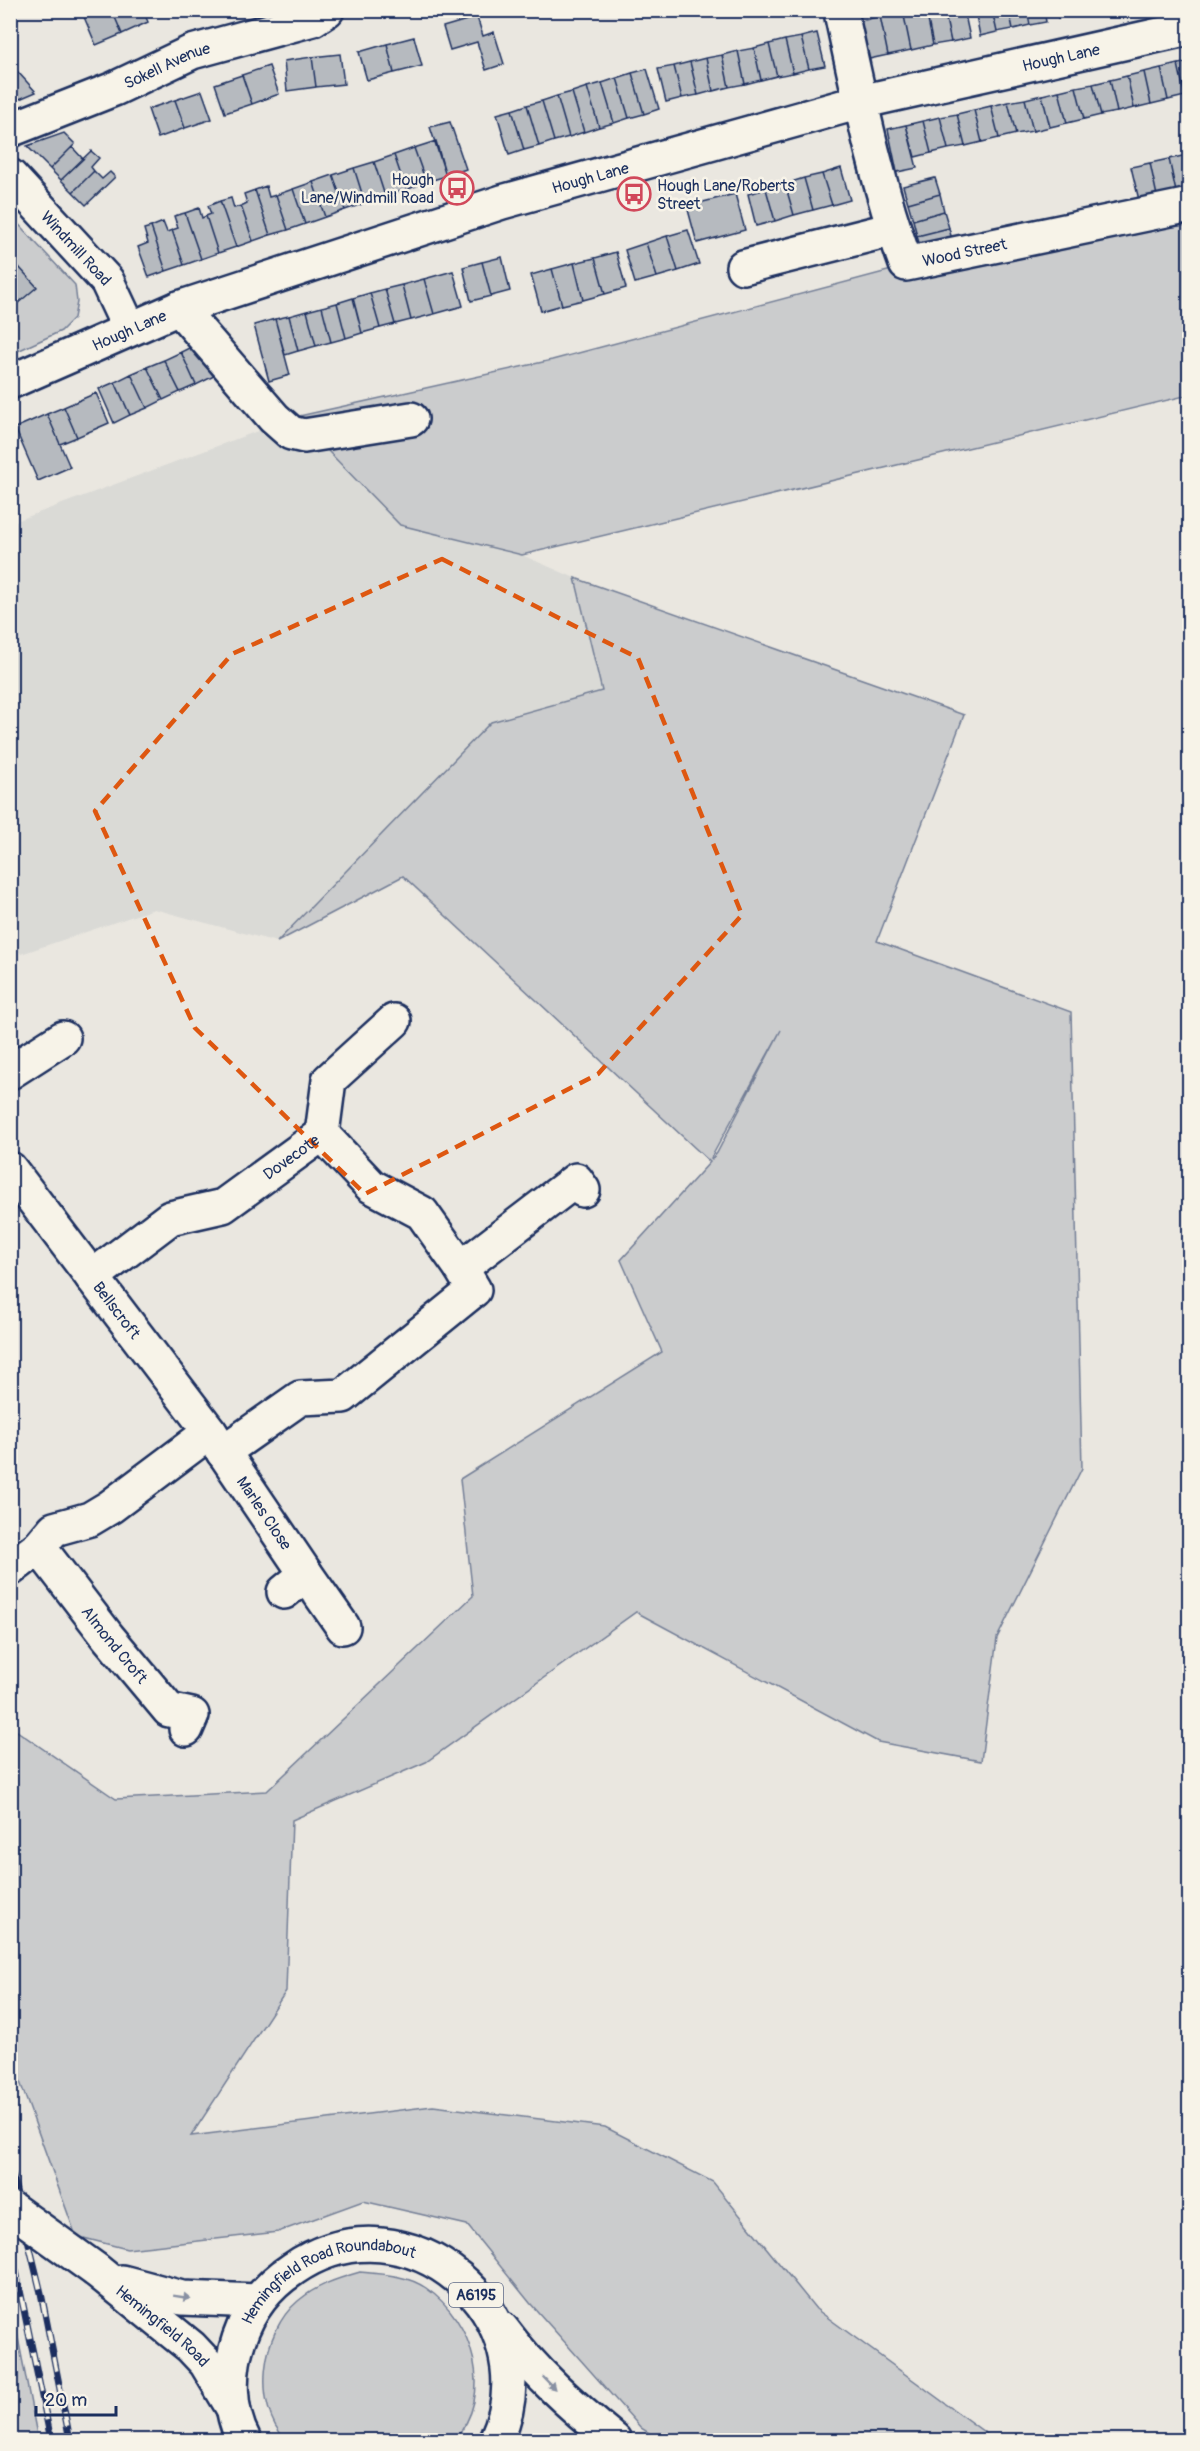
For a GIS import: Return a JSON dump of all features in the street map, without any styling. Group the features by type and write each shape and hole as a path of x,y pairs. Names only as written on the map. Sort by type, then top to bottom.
{"main road":[{"name":"Sokell Avenue","path":"10,130 114,89 192,52 313,20 327,10"},
{"name":"Wood Street","path":"842,17 860,102 893,229 906,264 1190,205"},
{"name":"Hough Lane","path":"10,382 179,308 502,202 860,102 1190,28"},
{"name":"Windmill Road","path":"10,176 106,281 129,328"},
{"path":"743,267 893,229"},
{"path":"179,308 274,418 291,433 317,434 411,419"},
{"path":"321,1134 329,1080 394,1021"},
{"path":"10,1072 63,1038"},
{"name":"Dovecote","path":"92,1277 170,1218 223,1206 321,1134 371,1186 422,1213 474,1290 343,1396 300,1398 216,1442"},
{"name":"Bellscroft","path":"10,1169 216,1442"},
{"path":"461,1268 576,1180 583,1190"},
{"path":"10,1569 39,1547 54,1529 90,1519 216,1442"},
{"name":"Marles Close","path":"216,1442 295,1583 343,1627"},
{"name":"Almond Croft","path":"39,1547 108,1637 169,1710 192,1715 186,1729"},
{"name":"Hemingfield Road","path":"10,2208 101,2273 191,2347 206,2363 238,2430"},
{"name":"Hemingfield Road Roundabout","path":"238,2430 231,2380 234,2352 243,2325 258,2301 277,2279 305,2260 337,2248 370,2244 404,2249 436,2261 463,2280 485,2306 500,2334 508,2364 508,2396 502,2427 496,2440"},
{"name":"Hemingfield Road","path":"101,2273 182,2298 258,2301"},
{"name":"A6195","path":"485,2306 520,2353 563,2398 614,2440"}],"highlighted area":[{"path":"442,559 638,658 742,915 598,1074 365,1194 195,1028 95,811 232,654"}],"shaded area":[{"path":"10,215 75,285 77,302 74,318 61,331 11,354"},
{"path":"1189,225 1189,395 522,555 400,525 295,417 552,360 963,251"},
{"path":"295,417 400,525 522,555 575,578 602,691 491,723 277,942 154,909 21,954 11,942 11,523"},
{"path":"575,578 964,715 877,941 1071,1012 1082,1468 997,1638 981,1761 878,1742 636,1612 426,1762 292,1820 286,1991 191,2136 433,2106 605,2127 713,2182 816,2309 995,2440 660,2440 641,2428 530,2303 467,2225 363,2201 278,2232 127,2249 76,2236 11,2057 11,1727 116,1799 267,1791 473,1596 460,1479 662,1352 621,1260 710,1162 403,876 277,942 491,722 602,691","holes":["781,1030 717,1153 712,1159"]},
{"path":"360,2272 411,2280 426,2288 456,2319 467,2338 476,2381 474,2402 467,2422 454,2440 286,2440 275,2425 268,2408 265,2369 269,2349 285,2314 312,2291 327,2283"},
{"path":"11,2302 38,2440 11,2440"}],"building":[{"path":"100,10 112,10 122,34 96,45 84,17"},
{"path":"112,10 143,10 148,22 122,34"},
{"path":"419,10 445,10 420,17"},
{"path":"926,10 944,10 951,42 933,45"},
{"path":"926,10 933,45 911,50 903,11"},
{"path":"944,10 964,10 970,38 951,42"},
{"path":"975,10 992,10 997,32 980,36"},
{"path":"992,10 1009,10 1013,29 997,32"},
{"path":"1009,10 1027,10 1030,25 1013,29"},
{"path":"1027,10 1044,10 1046,22 1030,25"},
{"path":"1057,10 1074,10 1075,14 1058,18"},
{"path":"903,11 911,50 888,55 880,16"},
{"path":"880,16 888,55 869,59 861,21"},
{"path":"477,17 483,36 494,32 504,64 486,70 477,42 450,50 443,27"},
{"path":"817,33 825,66 809,69 801,37"},
{"path":"414,37 422,66 394,73 387,44"},
{"path":"801,37 809,69 793,73 785,40"},
{"path":"785,40 793,73 777,76 769,44"},
{"path":"387,44 394,73 367,80 359,52"},
{"path":"769,44 777,76 761,80 754,48"},
{"path":"754,48 761,80 745,84 738,51"},
{"path":"738,51 745,84 729,87 722,55"},
{"path":"340,54 344,84 316,87 312,57"},
{"path":"722,55 729,87 713,91 706,58"},
{"path":"312,57 316,87 287,91 284,61"},
{"path":"706,58 713,91 698,95 690,62"},
{"path":"690,62 698,95 682,98 674,66"},
{"path":"1190,62 1190,95 1185,96 1178,64"},
{"path":"1178,64 1185,96 1168,100 1161,68"},
{"path":"269,66 279,94 252,104 242,75"},
{"path":"674,66 682,98 666,102 658,69"},
{"path":"1161,68 1168,100 1151,104 1144,72"},
{"path":"647,69 659,109 644,114 632,73"},
{"path":"17,71 36,92 10,103 10,77"},
{"path":"1144,72 1151,104 1134,108 1127,76"},
{"path":"632,73 644,114 629,118 617,78"},
{"path":"242,75 252,104 225,113 215,84"},
{"path":"1127,76 1134,108 1117,112 1110,80"},
{"path":"617,78 629,118 614,123 602,83"},
{"path":"1110,80 1117,112 1101,115 1093,84"},
{"path":"602,83 614,123 599,127 587,87"},
{"path":"1093,84 1101,115 1084,119 1076,87"},
{"path":"587,87 599,127 584,132 572,92"},
{"path":"1076,87 1084,119 1067,123 1059,91"},
{"path":"202,91 212,119 185,128 175,100"},
{"path":"1059,91 1067,123 1050,127 1042,95"},
{"path":"572,92 584,132 569,137 557,96"},
{"path":"1042,95 1050,127 1033,131 1025,99"},
{"path":"557,96 569,137 554,141 542,101"},
{"path":"1025,99 1033,131 1016,134 1008,102"},
{"path":"175,100 185,128 158,138 148,109"},
{"path":"542,101 554,141 539,146 527,105"},
{"path":"1008,102 1016,134 999,138 991,106"},
{"path":"527,105 539,146 524,150 512,110"},
{"path":"991,106 999,138 982,142 974,110"},
{"path":"512,110 524,150 509,155 497,114"},
{"path":"974,110 982,142 965,146 957,114"},
{"path":"957,114 965,146 948,149 940,117"},
{"path":"940,117 948,149 931,153 923,121"},
{"path":"923,121 931,153 915,157 906,125"},
{"path":"450,122 466,169 446,176 430,127"},
{"path":"906,125 917,168 897,172 888,129"},
{"path":"64,133 75,144 50,169 27,146"},
{"path":"436,141 446,176 426,182 414,148"},
{"path":"72,147 83,159 61,180 50,169"},
{"path":"414,148 426,182 406,190 394,155"},
{"path":"91,151 99,158 91,167 94,171 73,192 61,180"},
{"path":"394,155 406,190 385,196 374,162"},
{"path":"1187,155 1190,189 1176,192 1169,159"},
{"path":"1169,159 1176,192 1157,196 1150,163"},
{"path":"374,162 385,196 365,203 354,168"},
{"path":"1150,163 1157,196 1139,200 1131,167"},
{"path":"354,168 365,203 345,210 333,175"},
{"path":"841,168 850,200 832,205 822,174"},
{"path":"94,171 102,179 110,172 115,177 86,205 73,192"},
{"path":"822,174 832,205 813,210 804,178"},
{"path":"333,175 345,210 325,217 313,182"},
{"path":"804,178 813,210 794,215 785,184"},
{"path":"935,178 940,194 908,203 903,186"},
{"path":"313,182 325,217 305,224 293,189"},
{"path":"785,184 794,215 775,221 766,189"},
{"path":"266,186 269,197 276,195 288,230 270,235 255,190"},
{"path":"293,189 305,224 288,230 276,195"},
{"path":"766,189 775,221 756,226 748,194"},
{"path":"255,190 270,235 253,241 241,206 247,203 244,194"},
{"path":"735,194 745,230 697,243 687,206"},
{"path":"940,194 944,211 913,220 908,203"},
{"path":"231,198 234,208 241,206 253,241 236,247 220,201"},
{"path":"220,201 236,247 218,253 206,216 211,214 208,206"},
{"path":"199,208 202,218 206,216 218,253 201,259 185,213"},
{"path":"944,211 949,228 917,236 913,220"},
{"path":"185,213 201,259 184,265 172,230 178,228 174,216"},
{"path":"163,222 167,232 172,230 184,265 166,271 151,227"},
{"path":"151,227 166,271 149,277 138,247 148,243 144,229"},
{"path":"949,228 953,244 922,253 917,236"},
{"path":"688,230 699,264 678,271 667,236"},
{"path":"667,236 678,271 657,277 646,243"},
{"path":"646,243 657,277 635,283 625,250"},
{"path":"616,252 626,288 605,294 595,258"},
{"path":"502,257 510,291 491,296 482,262"},
{"path":"595,258 605,294 583,300 574,263"},
{"path":"482,262 491,296 471,301 463,267"},
{"path":"574,263 583,300 562,305 552,269"},
{"path":"19,267 37,287 10,310 10,274"},
{"path":"552,269 562,305 541,311 531,275"},
{"path":"453,271 463,306 434,314 424,279"},
{"path":"424,279 434,314 411,320 402,285"},
{"path":"402,285 411,320 395,324 385,289"},
{"path":"385,289 395,324 380,328 370,293"},
{"path":"370,293 380,328 362,333 353,298"},
{"path":"353,298 362,333 346,338 337,303"},
{"path":"337,303 346,338 331,342 322,307"},
{"path":"322,307 331,342 316,346 307,311"},
{"path":"307,311 316,346 298,351 289,316"},
{"path":"289,316 298,351 285,355 275,319"},
{"path":"275,319 290,375 269,381 254,325"},
{"path":"195,345 220,373 196,385 181,352"},
{"path":"181,352 196,385 180,392 164,360"},
{"path":"164,360 180,392 163,400 147,367"},
{"path":"147,367 163,400 147,408 131,374"},
{"path":"131,374 147,408 130,415 115,382"},
{"path":"115,382 130,415 114,423 99,389"},
{"path":"96,393 109,423 77,437 64,407"},
{"path":"64,407 77,437 60,444 47,414"},
{"path":"47,414 70,467 38,481 15,428"}],"railway":[{"path":"10,2166 41,2293 70,2440"},
{"path":"10,2242 51,2440"}],"place":[{"name":"Hough Lane/Windmill Road","path":"457,188"},
{"name":"Hough Lane/Roberts Street","path":"634,194"}]}
